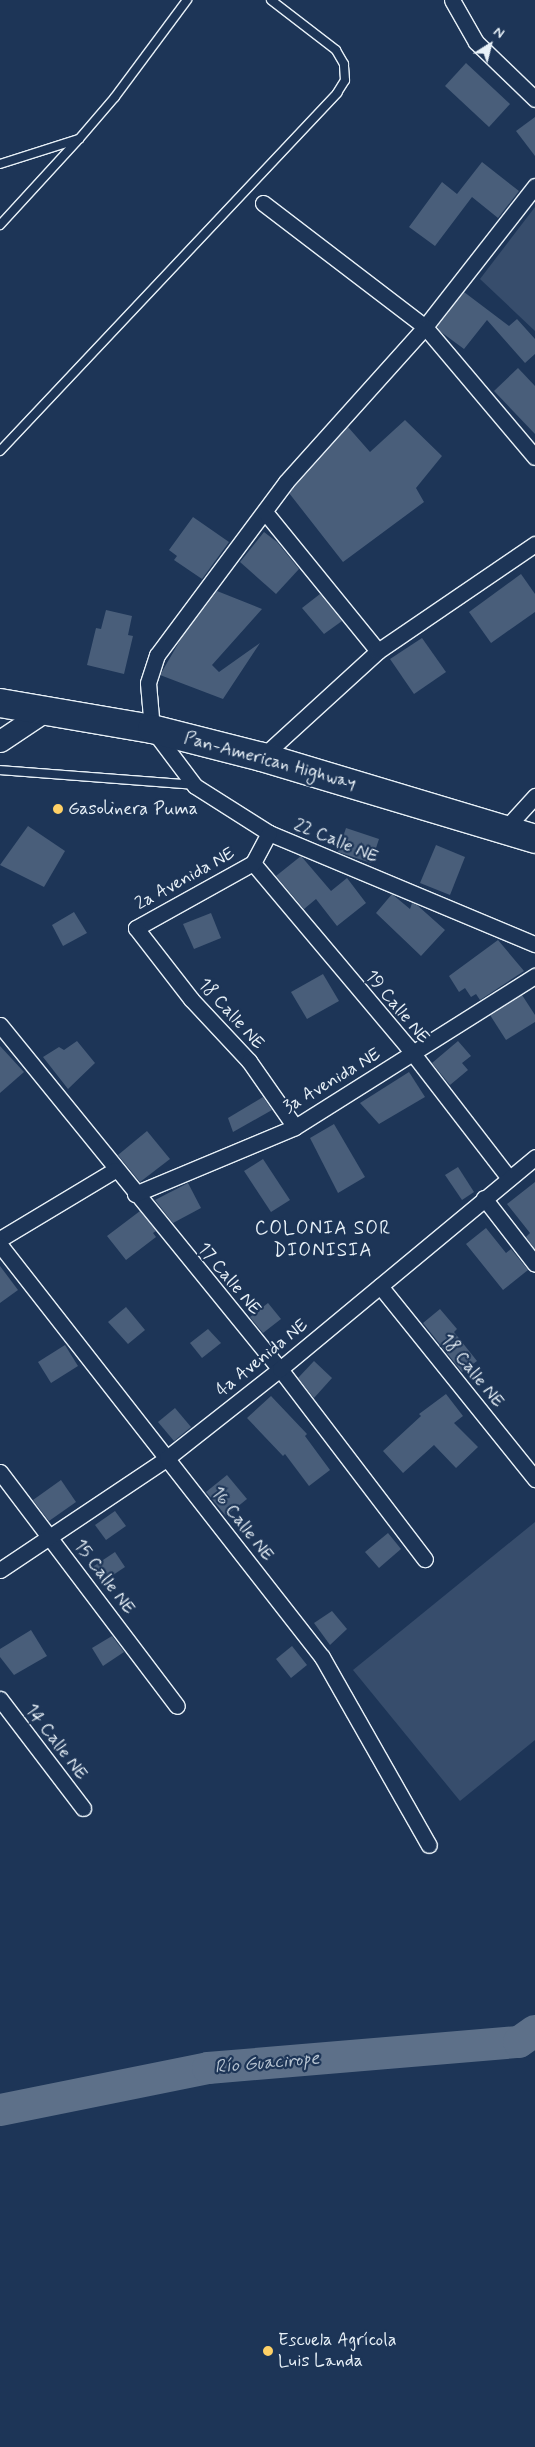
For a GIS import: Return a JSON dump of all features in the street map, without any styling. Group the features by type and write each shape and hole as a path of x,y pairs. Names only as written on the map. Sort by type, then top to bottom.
{"highway":[{"name":"Pan-American Highway","path":"0,703 48,709 152,729 262,756 535,839"}],"street":[{"path":"452,0 476,42 535,99"},
{"path":"152,729 148,683 157,655 286,482 424,327 535,186"},
{"path":"263,203 424,327 535,457"},
{"path":"265,512 378,651"},
{"path":"262,756 378,651 535,544"},
{"path":"0,740 48,709"},
{"name":"22 Calle NE","path":"152,729 195,786 269,833 535,944"},
{"path":"505,829 535,796"},
{"path":"253,863 269,833"},
{"name":"2a Avenida NE","path":"136,928 253,863"},
{"name":"19 Calle NE","path":"253,863 413,1054 509,1178"},
{"name":"18 Calle NE","path":"136,928 191,999 249,1061 295,1127"},
{"name":"3a Avenida NE","path":"135,1194 295,1127 535,976"},
{"name":"17 Calle NE","path":"0,1025 115,1170 280,1369 425,1559"},
{"name":"4a Avenida NE","path":"0,1570 166,1458 280,1369 535,1157"},
{"path":"0,1239 115,1170"},
{"path":"484,1198 535,1264"},
{"name":"16 Calle NE","path":"0,1244 322,1657 429,1845"},
{"name":"18 Calle NE","path":"380,1286 535,1479"},
{"name":"15 Calle NE","path":"0,1472 177,1706"},
{"name":"14 Calle NE","path":"0,1699 83,1808"}],"lane":[{"path":"0,225 79,139 121,89 187,0"},
{"path":"0,451 337,93 345,80 344,64 336,50 272,0"},
{"path":"0,164 79,139"},
{"path":"0,770 195,786"}],"shaded area":[{"path":"535,207 535,331 480,279"},
{"path":"535,1522 535,1740 460,1801 353,1670"}],"building":[{"path":"466,63 510,104 489,127 445,86"},
{"path":"535,117 535,156 516,131"},
{"path":"482,162 519,191 498,218 472,197 435,246 409,227 442,182 457,194"},
{"path":"464,292 509,326 517,319 535,339 535,354 525,363 487,320 464,349 441,332 437,327"},
{"path":"518,368 535,386 535,434 494,391"},
{"path":"405,420 442,456 416,488 424,502 343,562 289,493 348,427 370,452"},
{"path":"193,517 229,542 202,579 174,560 177,556 169,550"},
{"path":"264,532 277,542 299,569 276,594 240,562"},
{"path":"521,574 535,594 535,612 491,643 469,612"},
{"path":"217,591 262,609 212,665 219,672 260,643 223,699 160,675 182,637"},
{"path":"320,594 342,621 324,634 302,608"},
{"path":"106,610 132,616 128,635 133,636 124,674 87,665 96,628 101,629"},
{"path":"422,638 446,672 414,694 390,659"},
{"path":"28,826 65,851 44,887 0,865"},
{"path":"346,828 379,839 371,863 338,852"},
{"path":"436,845 465,857 450,895 420,883"},
{"path":"301,856 331,891 347,878 366,903 337,926 316,899 304,909 276,876"},
{"path":"392,894 410,909 412,903 417,905 445,930 421,956 376,913"},
{"path":"74,912 87,933 63,946 52,925"},
{"path":"211,913 221,938 194,949 183,924"},
{"path":"498,940 524,971 480,1000 476,994 471,997 465,988 459,992 449,976"},
{"path":"323,974 339,1001 307,1019 291,992"},
{"path":"522,995 535,1015 535,1022 506,1040 490,1015"},
{"path":"77,1041 95,1063 68,1089 43,1057 59,1047 64,1050"},
{"path":"458,1041 471,1056 462,1063 468,1070 450,1085 432,1063"},
{"path":"0,1046 24,1072 0,1093"},
{"path":"409,1072 425,1097 379,1124 360,1103"},
{"path":"263,1097 272,1110 233,1132 228,1118"},
{"path":"334,1124 365,1177 338,1193 310,1138"},
{"path":"147,1131 170,1159 140,1182 118,1155"},
{"path":"263,1159 290,1200 271,1212 244,1171"},
{"path":"458,1167 474,1192 462,1200 445,1175"},
{"path":"535,1182 535,1249 526,1237 530,1233 507,1204"},
{"path":"188,1183 201,1208 173,1223 155,1200"},
{"path":"140,1211 156,1231 153,1233 156,1237 126,1260 107,1236"},
{"path":"486,1228 506,1253 511,1249 528,1270 503,1290 466,1244"},
{"path":"0,1266 18,1290 0,1303"},
{"path":"268,1303 281,1319 263,1333 250,1317"},
{"path":"126,1307 145,1330 128,1344 108,1322"},
{"path":"440,1309 457,1329 454,1332 477,1361 462,1372 423,1323"},
{"path":"208,1329 221,1343 202,1358 190,1343"},
{"path":"65,1345 78,1366 51,1383 38,1362"},
{"path":"314,1361 332,1378 314,1398 298,1378"},
{"path":"446,1394 463,1416 454,1423 478,1447 456,1468 434,1445 403,1473 383,1451 421,1416 419,1414"},
{"path":"271,1396 307,1434 305,1436 330,1470 309,1486 285,1454 283,1456 247,1418"},
{"path":"175,1408 191,1427 174,1441 158,1422"},
{"path":"227,1475 247,1499 226,1516 206,1492"},
{"path":"61,1480 76,1502 49,1521 33,1500"},
{"path":"115,1511 126,1526 106,1540 95,1525"},
{"path":"388,1533 401,1549 379,1568 365,1552"},
{"path":"115,1552 125,1567 101,1583 91,1568"},
{"path":"332,1611 347,1629 330,1645 314,1623"},
{"path":"31,1630 47,1656 14,1675 0,1657 0,1649"},
{"path":"112,1636 124,1652 103,1666 92,1648"},
{"path":"292,1646 307,1665 291,1678 276,1659"}],"waterway":[{"name":"Río Guacirope","path":"0,2110 208,2068 519,2042 535,2031"}],"place":[{"name":"Gasolinera Puma","path":"58,809"},
{"name":"Escuela Agrícola Luis Landa","path":"268,2351"}],"district":[{"name":"COLONIA SOR DIONISIA","path":"323,1240"}]}
